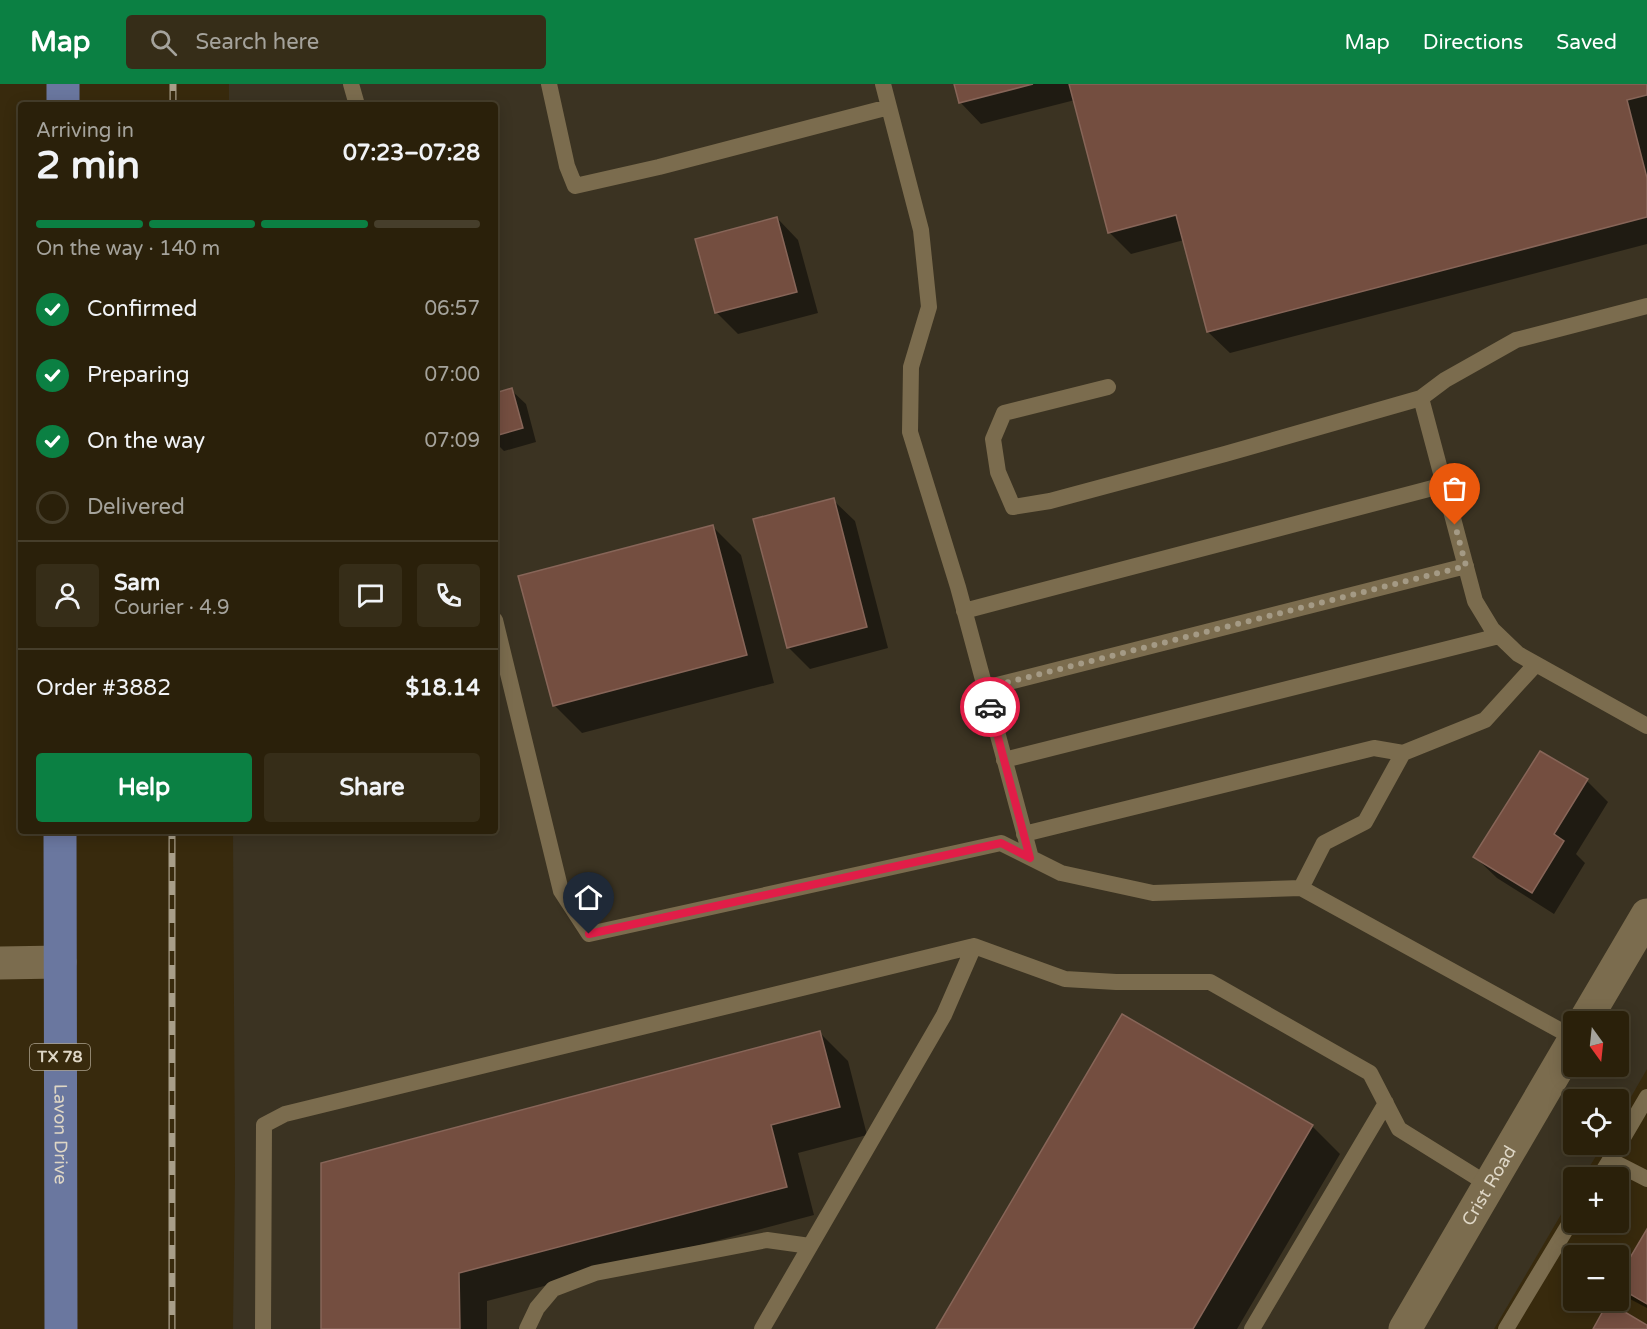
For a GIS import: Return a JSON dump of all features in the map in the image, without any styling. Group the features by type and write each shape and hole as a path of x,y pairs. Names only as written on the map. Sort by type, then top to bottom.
{"main road":[{"path":"63,84 63,102"},
{"name":"Lavon Drive","path":"60,834 61,1329"}],"street":[{"path":"1590,1011 1647,915"},
{"path":"0,963 60,962"},
{"name":"Crist Road","path":"1405,1329 1563,1058"}],"lane":[{"path":"351,84 356,102"},
{"path":"549,84 567,166 575,186 659,167 889,107"},
{"path":"883,84 921,230 929,307 911,368 910,432 964,611 1030,858"},
{"path":"1108,387 1004,413 993,439 998,472 1013,507 1061,498 1421,398 1444,380 1516,340 1647,306"},
{"path":"1421,398 1475,601 1492,629 1518,654 1647,726"},
{"path":"964,611 1444,485"},
{"path":"985,688 1466,566"},
{"path":"498,632 561,891 589,934 1001,843 1061,873 1153,893 1300,888 1563,1033"},
{"path":"1004,760 1499,636"},
{"path":"1024,834 1374,748 1403,753 1485,720 1536,664"},
{"path":"1300,888 1324,843 1365,822 1403,753"},
{"path":"762,1329 944,1015 974,945"},
{"path":"263,1329 264,1125 285,1114 974,945 1065,979 1116,982 1210,982 1370,1073 1400,1129 1489,1185"},
{"path":"1606,1167 1647,1097"},
{"path":"1252,1329 1386,1103"},
{"path":"1610,1160 1647,1179"},
{"path":"1506,1329 1564,1233"},
{"path":"527,1329 537,1308 553,1289 594,1274 767,1240 810,1246"}],"shaded area":[{"path":"229,84 1647,84 1647,1069 1629,1100 1629,1089 1563,1089 1563,1155 1597,1155 1589,1167 1563,1167 1563,1211 1494,1329 233,1329 235,1176 233,834 498,834 498,102 229,102"}],"building":[{"path":"954,84 1033,84 959,103"},
{"path":"1069,84 1647,84 1647,95 1627,100 1647,178 1647,217 1207,332 1176,215 1108,233"},
{"path":"777,217 797,292 715,313 695,239"},
{"path":"512,388 523,428 498,435 498,392"},
{"path":"834,498 867,627 787,648 753,519"},
{"path":"713,525 747,655 553,706 518,576"},
{"path":"1540,751 1588,779 1554,834 1564,841 1532,893 1473,857"},
{"path":"1122,1014 1313,1125 1193,1329 936,1329"},
{"path":"820,1031 840,1107 771,1125 787,1187 459,1273 460,1329 321,1329 321,1163"},
{"path":"1647,1229 1647,1304 1629,1293 1629,1259"},
{"path":"1603,1311 1623,1311 1647,1325 1647,1329 1593,1329"}],"railway":[{"path":"173,84 173,102"},
{"path":"172,834 172,1329"}],"way so far":[{"path":"990,707 985,688 1466,566 1455,525"}],"route":[{"path":"589,934 1001,843 1030,858 990,707"}]}
